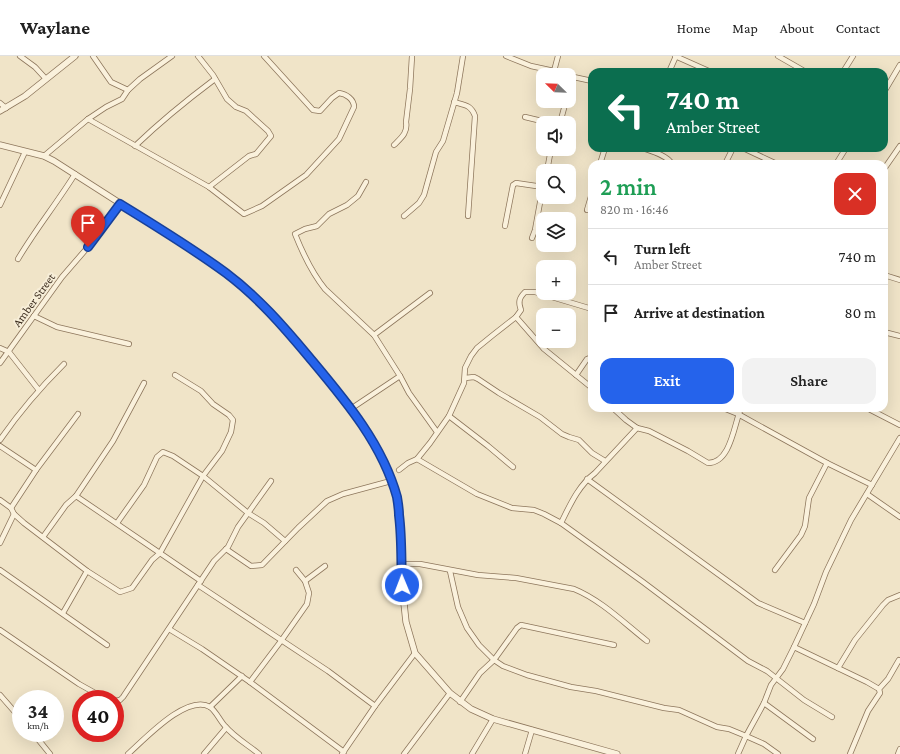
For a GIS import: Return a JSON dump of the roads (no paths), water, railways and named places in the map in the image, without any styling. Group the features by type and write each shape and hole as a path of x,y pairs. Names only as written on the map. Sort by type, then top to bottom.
{"street":[{"path":"20,56 35,67 46,79"},
{"path":"0,111 25,96 75,56"},
{"path":"93,56 111,82 128,90"},
{"path":"44,156 88,120 106,107 122,99 128,90 172,56"},
{"path":"198,56 215,79 227,100 236,107 246,111 268,131 271,136 256,154 249,156 210,188"},
{"path":"88,120 210,188 244,214 262,206 306,175 339,139 354,107 354,102 342,93 337,94 320,111 313,110 264,56"},
{"path":"394,145 405,134 412,56"},
{"path":"404,216 419,203 424,196 435,153 443,141 460,82 463,56"},
{"path":"506,56 540,68"},
{"path":"555,68 558,56"},
{"path":"672,68 676,56 702,68"},
{"path":"778,56 799,68"},
{"path":"846,68 853,56"},
{"path":"888,85 900,65"},
{"path":"576,78 588,80"},
{"path":"135,146 164,119 180,108 215,79"},
{"path":"454,102 466,105 473,110 475,116 468,216"},
{"path":"0,103 6,108"},
{"path":"525,117 536,120"},
{"path":"0,145 44,156 75,174 179,241 227,274 258,300 294,339 352,408 377,450 397,498 401,544 402,585 406,622 415,653 450,693 471,709 493,719 617,754"},
{"path":"888,165 900,146"},
{"path":"0,206 25,152"},
{"path":"653,152 664,156 669,160"},
{"path":"752,152 768,160"},
{"path":"18,259 30,238 61,197 75,174"},
{"path":"366,182 358,196 347,205 329,214 317,226 305,229 295,234 302,252 318,280 374,335 409,393 437,432"},
{"path":"505,226 513,185 516,183 536,185"},
{"name":"Amber Street","path":"0,363 62,277 88,247 120,204"},
{"path":"532,238 540,204"},
{"path":"888,276 900,280"},
{"path":"399,470 408,463 418,459 448,416 465,378 465,368 471,356 477,348 516,317 521,310 519,303 520,297 525,292 535,292 588,308"},
{"path":"374,335 430,293"},
{"path":"34,316 47,323 129,344"},
{"path":"516,317 544,349 588,385"},
{"path":"888,333 900,336"},
{"path":"0,348 9,352 38,389"},
{"path":"576,375 588,359"},
{"path":"0,440 38,389 64,364"},
{"path":"0,500 11,508 14,514 24,523 87,571 120,592 132,588 152,560 160,553 203,476 222,451 231,432 233,420 229,415 213,404 201,391 174,375"},
{"path":"352,408 400,376"},
{"path":"465,378 474,377 478,379 540,417 562,434 580,440 592,453 605,461"},
{"path":"43,537 66,505 76,496 114,441 144,383"},
{"path":"618,412 637,428 649,431 688,451 702,461 712,463 722,457 727,450 738,414"},
{"path":"733,412 827,463 872,484"},
{"path":"875,412 900,425"},
{"path":"11,508 36,470 78,414"},
{"path":"448,416 513,467"},
{"path":"561,523 575,495 587,479 637,428"},
{"path":"738,754 746,736 764,704 771,684 783,669 794,647 851,520 900,438"},
{"path":"0,446 36,470"},
{"path":"117,523 144,485 157,457 162,452 173,456 203,476 264,523 285,542"},
{"path":"418,459 493,502 512,508 534,510 561,523 643,582 748,661 777,678 804,700 832,717"},
{"path":"775,570 801,535 805,526 809,498 827,463"},
{"path":"587,479 758,603 805,622"},
{"path":"124,696 199,583 218,556 226,549 248,512 271,481"},
{"path":"226,549 247,564 255,567 262,565 323,505 334,497 391,481"},
{"path":"867,494 900,517"},
{"path":"76,496 160,553 199,583 281,641 328,671 375,706"},
{"path":"0,543 14,514"},
{"path":"401,564 420,564 450,571 516,578 574,589 583,593 607,609 647,641"},
{"path":"305,581 325,566"},
{"path":"0,570 107,645"},
{"path":"250,682 307,604 309,593 305,581 296,570"},
{"path":"63,613 87,571"},
{"path":"450,571 458,607 467,628 494,660 503,666 570,687 596,691 664,708 679,710 717,727 729,729 746,736 764,744 778,754"},
{"path":"838,668 855,640 883,605 888,600 900,595"},
{"path":"460,702 480,673 494,660 517,628 524,625 614,645"},
{"path":"169,629 242,676 343,753 375,706 415,653"},
{"path":"0,630 90,690"},
{"path":"794,647 879,689"},
{"path":"850,754 868,711 880,693 879,689 888,679 899,660"},
{"path":"210,707 242,676"},
{"path":"404,754 450,693"},
{"path":"0,696 12,709"},
{"path":"128,754 158,727 184,708 199,704 210,707 226,728 259,754"},
{"path":"764,704 813,739"},
{"path":"472,754 493,719"},
{"path":"204,754 226,728"},
{"path":"525,754 532,730"},
{"path":"40,742 50,754"},
{"path":"898,754 900,749"}]}
